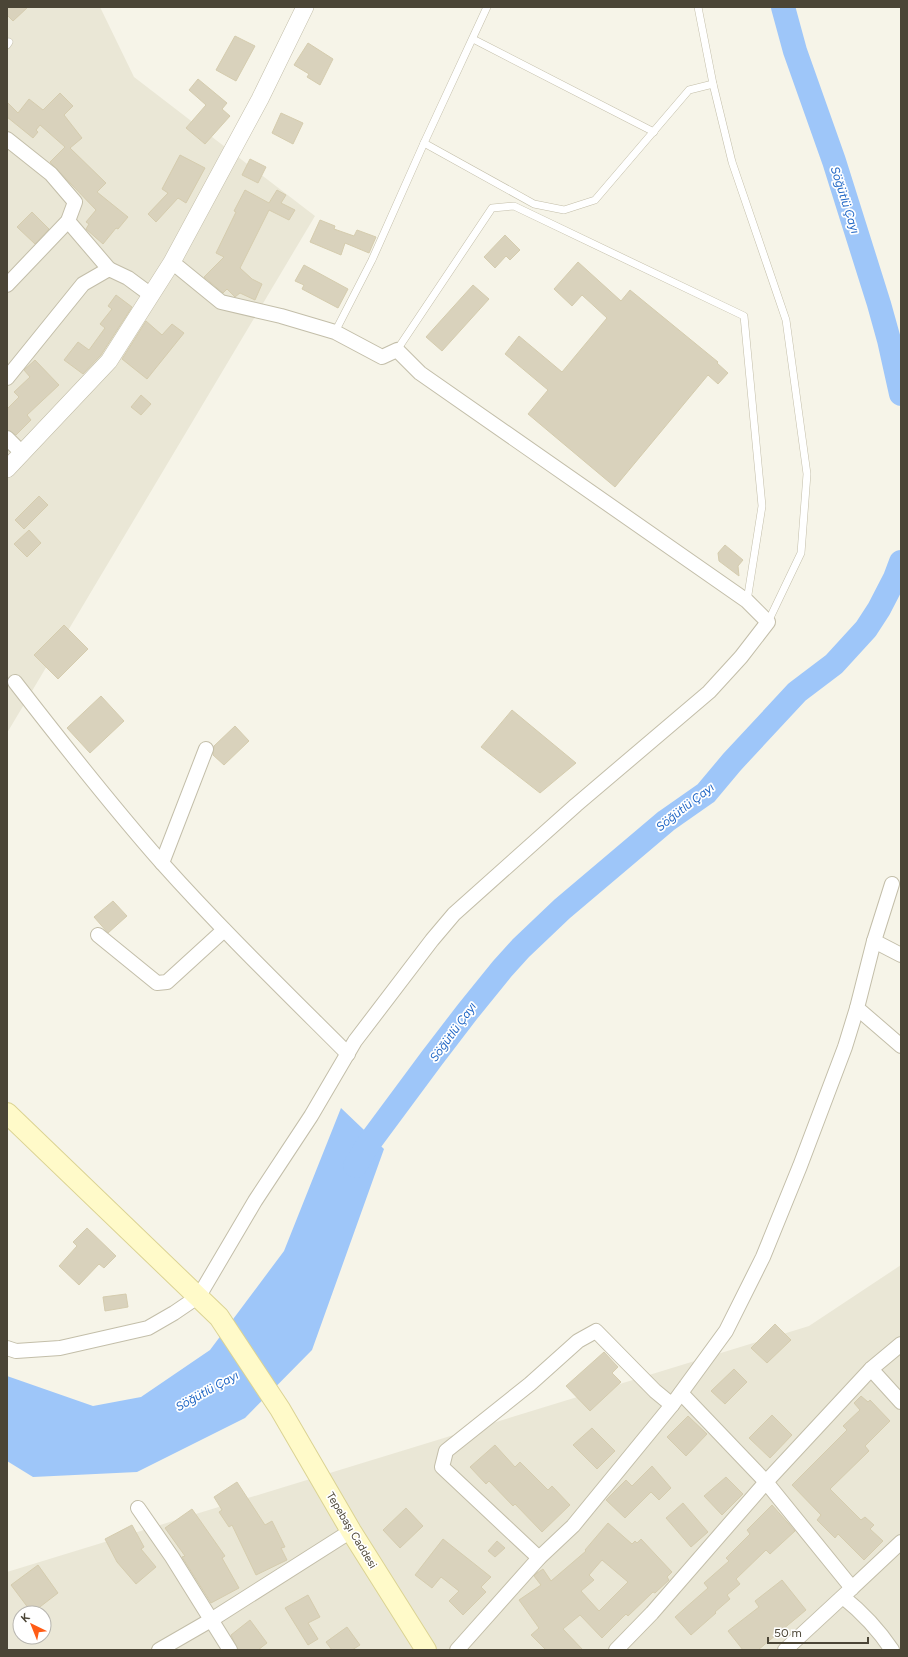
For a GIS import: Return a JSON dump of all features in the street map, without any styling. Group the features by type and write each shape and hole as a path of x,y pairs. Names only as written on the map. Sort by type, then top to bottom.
{"main road":[{"name":"Tepebaşı Caddesi","path":"7,1113 219,1316 280,1409 351,1531 426,1650"}],"street":[{"path":"7,469 108,361 151,295 172,262 260,99 305,7"},
{"path":"7,139 51,174 75,202 68,221 7,285"},
{"path":"68,221 109,269 128,278 151,295"},
{"path":"7,1348 16,1351 60,1348 148,1328 199,1296 255,1201 311,1116 355,1041 406,973 454,914 576,805 709,692 741,657 768,622 747,602 420,372 397,350 382,357 335,332 281,316 221,302 172,262"},
{"path":"7,378 83,284 109,269"},
{"path":"7,438 22,453"},
{"path":"15,682 86,773 162,863 224,930 348,1054"},
{"path":"162,863 206,749"},
{"path":"457,1650 539,1558 574,1526 672,1405 726,1331 762,1257 800,1166 845,1047 857,1008 874,941 892,884"},
{"path":"98,935 157,983 167,982 224,930"},
{"path":"874,941 901,955"},
{"path":"857,1008 901,1046"},
{"path":"539,1558 442,1467 446,1451 530,1384 578,1341 596,1331 655,1391 672,1405"},
{"path":"616,1650 652,1613 766,1482 871,1369 901,1344"},
{"path":"871,1369 901,1402"},
{"path":"681,1393 766,1482 860,1611 873,1624 892,1650"},
{"path":"138,1508 172,1557 230,1650"},
{"path":"159,1650 211,1620 351,1531"},
{"path":"785,1650 848,1593 901,1542"}],"lane":[{"path":"335,332 372,260 487,7"},
{"path":"698,7 713,84 732,162 786,320 808,474 801,553 768,622"},
{"path":"473,39 654,132"},
{"path":"424,143 534,204 564,210 595,200 689,90 713,84"},
{"path":"397,350 492,208 514,206 744,316 762,506 747,602"}],"shaded area":[{"path":"7,7 100,7 134,77 315,216 7,733"},
{"path":"901,1265 901,1650 7,1650 7,1572 809,1326"}],"water":[{"path":"341,1108 384,1149 312,1350 245,1418 137,1472 33,1477 7,1461 7,1376 93,1406 141,1397 210,1350 284,1251"}],"building":[{"path":"7,7 28,7 13,21 7,15"},
{"path":"235,36 255,46 236,81 216,70"},
{"path":"308,43 333,59 320,85 307,77 309,74 294,65"},
{"path":"198,79 227,103 222,109 230,116 205,144 186,128 206,105 189,90"},
{"path":"60,93 73,106 64,115 82,138 70,148 106,183 97,192 128,217 118,229 116,228 103,244 86,229 89,224 86,222 96,210 50,162 65,147 40,125 36,130 38,132 33,138 7,117 7,102 18,113 29,99 43,110"},
{"path":"281,113 303,123 293,144 272,133"},
{"path":"180,155 205,168 186,203 178,198 156,222 148,214 168,193 162,189"},
{"path":"250,159 266,167 258,183 242,175"},
{"path":"245,190 269,203 277,190 286,195 281,203 295,210 289,220 269,210 240,268 252,279 262,284 255,300 240,293 235,297 227,289 223,293 204,277 224,257 216,253 236,212 234,211"},
{"path":"32,212 49,229 35,244 17,227"},
{"path":"320,220 335,226 334,229 354,236 357,230 376,237 369,253 345,243 341,255 310,242"},
{"path":"505,235 520,250 510,260 506,256 495,268 484,257"},
{"path":"578,262 621,301 630,290 718,362 717,363 728,373 718,384 708,375 615,487 528,414 548,390 505,354 519,336 562,372 607,318 582,295 572,306 554,289"},
{"path":"304,265 348,289 338,308 302,289 304,285 295,281"},
{"path":"473,285 489,299 442,351 426,337"},
{"path":"116,295 132,307 101,355 83,374 64,360 78,342 89,350 105,328 100,324 112,309 108,306"},
{"path":"146,321 162,335 172,324 184,333 147,379 122,359"},
{"path":"35,360 59,385 27,415 31,420 16,435 7,430 7,409 19,397 14,392 30,377 24,370"},
{"path":"141,395 151,404 141,415 131,407"},
{"path":"39,496 48,505 24,529 15,520"},
{"path":"29,530 41,543 27,557 14,544"},
{"path":"725,545 743,560 738,566 739,576 719,561 718,553"},
{"path":"64,625 88,649 58,679 34,655"},
{"path":"101,696 124,721 90,753 67,728"},
{"path":"512,710 576,763 540,793 481,747"},
{"path":"235,726 249,741 224,765 213,755 214,746"},
{"path":"113,901 127,916 108,933 94,917"},
{"path":"87,1228 116,1256 104,1268 99,1264 79,1285 59,1266 77,1246 73,1242"},
{"path":"126,1294 128,1307 105,1311 103,1297"},
{"path":"775,1324 791,1340 767,1363 751,1348"},
{"path":"604,1352 618,1367 612,1373 621,1382 590,1411 566,1386"},
{"path":"734,1369 747,1382 725,1404 711,1391"},
{"path":"861,1396 868,1402 870,1400 890,1421 865,1446 869,1451 830,1489 861,1520 865,1517 874,1525 870,1529 883,1541 864,1560 838,1534 835,1538 817,1520 821,1515 792,1485 847,1430 843,1426 860,1410 854,1403"},
{"path":"772,1415 792,1435 770,1458 749,1438"},
{"path":"688,1416 707,1434 686,1456 667,1437"},
{"path":"592,1428 615,1451 597,1469 573,1445"},
{"path":"495,1445 515,1467 520,1462 548,1490 552,1486 570,1505 542,1532 515,1504 513,1506 489,1481 486,1484 470,1467"},
{"path":"652,1466 671,1488 659,1500 651,1492 625,1518 606,1500 626,1480 632,1486"},
{"path":"726,1477 743,1494 722,1515 704,1496"},
{"path":"237,1482 265,1525 272,1521 285,1547 281,1548 287,1560 256,1575 232,1525 229,1527 219,1512 222,1510 214,1497"},
{"path":"683,1503 708,1532 691,1547 666,1518"},
{"path":"772,1505 795,1531 770,1554 766,1550 736,1579 740,1584 727,1595 730,1599 691,1635 675,1617 708,1588 704,1583 729,1561 726,1558 750,1534 747,1530"},
{"path":"406,1508 423,1526 400,1548 383,1530"},
{"path":"192,1509 225,1556 222,1558 239,1588 211,1603 182,1557 185,1556 165,1528"},
{"path":"608,1523 632,1544 635,1541 637,1543 641,1539 672,1572 667,1577 669,1580 655,1593 653,1592 628,1616 626,1614 602,1638 580,1615 563,1629 583,1650 546,1650 531,1635 539,1628 519,1600 541,1585 534,1576 537,1573 543,1569 551,1581 586,1551 585,1550","holes":["602,1560 628,1582 599,1611 581,1591 594,1580 589,1575"]},
{"path":"132,1525 144,1547 141,1549 156,1567 136,1584 117,1562 105,1539"},
{"path":"443,1539 491,1577 481,1587 486,1592 463,1615 449,1601 459,1591 441,1577 432,1588 415,1575"},
{"path":"497,1541 505,1548 495,1557 488,1551"},
{"path":"38,1565 58,1593 42,1605 26,1605 11,1585"},
{"path":"782,1580 806,1610 758,1650 743,1650 728,1631 759,1607 755,1601"},
{"path":"308,1595 320,1617 308,1623 318,1639 308,1645 285,1608"},
{"path":"250,1620 267,1643 258,1650 238,1650 231,1635"},
{"path":"347,1627 360,1645 352,1650 332,1650 326,1642"}],"waterway":[{"name":"Söğütlü Çayı","path":"783,7 795,51 834,161 879,304 901,394"},
{"name":"Söğütlü Çayı","path":"355,1166 369,1143 432,1058 502,969 521,948 562,909 666,821 706,793 732,762 797,692 834,664 866,629 879,609 895,578 901,562"}]}
